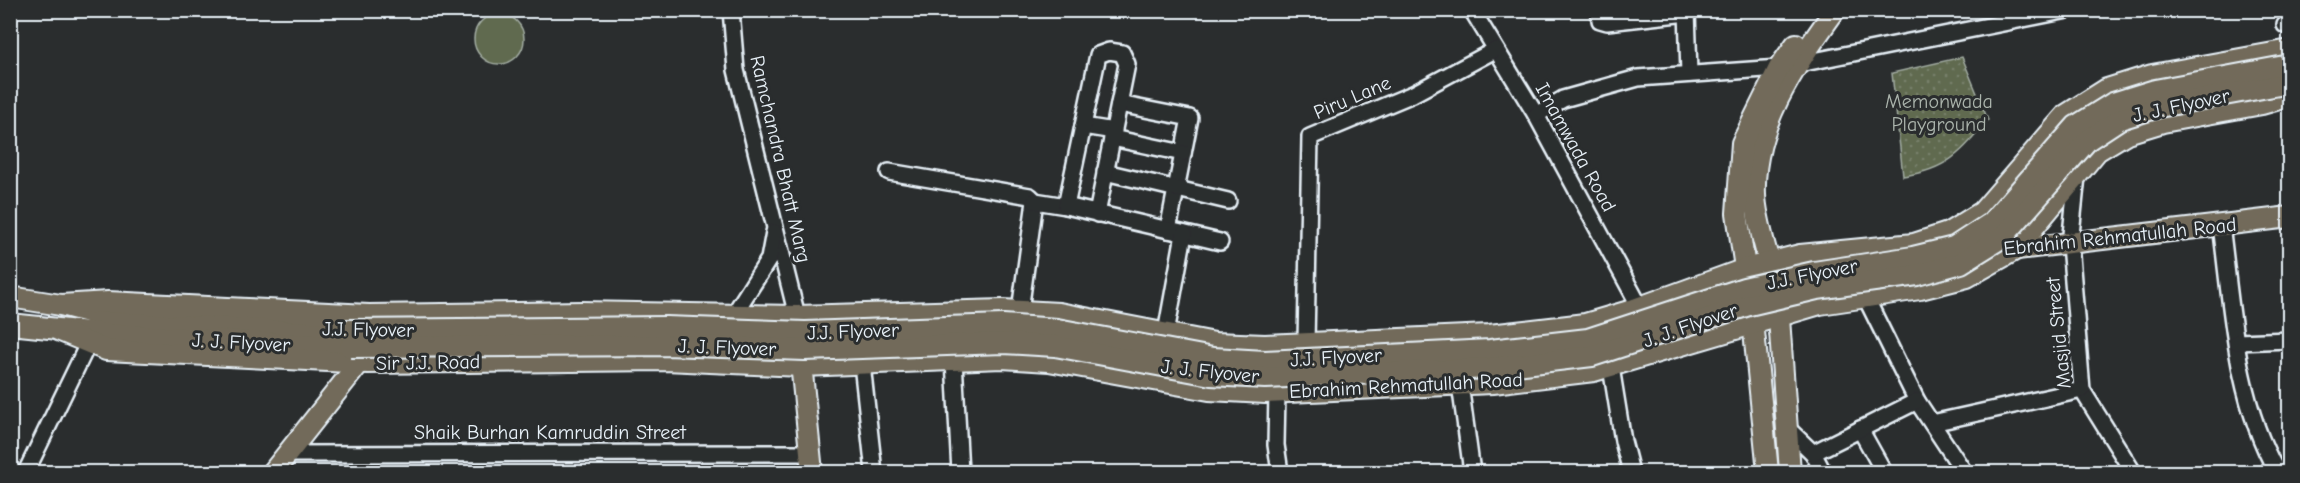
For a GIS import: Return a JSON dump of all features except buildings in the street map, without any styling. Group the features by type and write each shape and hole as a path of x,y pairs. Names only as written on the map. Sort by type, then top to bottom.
{"main road":[{"path":"1768,472 1754,322 1737,213 1742,143 1821,10"},
{"path":"1790,472 1780,315 1755,196 1760,139 1788,66 1835,10"},
{"path":"10,297 62,305 108,302 369,315 582,312 797,316 1020,311 1059,313 1215,343 1265,345 1489,335 1585,324 1640,307 1745,269 1800,255 1914,244 1948,232 1982,212 2066,115 2107,89 2152,75 2289,50"},
{"name":"J.J. Flyover","path":"62,305 107,317 352,346 666,327 805,332 1003,326 1057,328 1213,358 1265,361 1490,351 1588,339 1744,288 1814,272 1913,257 1954,247 1991,223 2076,126 2113,103 2155,90 2289,65"},
{"name":"J. J. Flyover","path":"58,330 352,346 654,345 805,350 1003,343 1055,346 1211,375 1265,378 1491,368 1592,356 1749,305 1817,289 1917,275 1961,263 2003,237 2088,140 2120,119 2159,107 2289,83"},
{"path":"2014,250 2097,152 2127,133 2163,122 2262,104 2289,96"},
{"name":"Ebrahim Rehmatullah Road","path":"1914,244 2014,250 2289,217"},
{"name":"Ebrahim Rehmatullah Road","path":"802,366 954,360 1049,360 1209,390 1277,392 1493,383 1611,367 1754,322 1820,304 1920,290 1967,277 2014,250"},
{"path":"797,316 812,472"},
{"path":"10,324 58,330"},
{"name":"Sir J.J. Road","path":"58,330 106,350 352,346 802,366"},
{"path":"273,472 289,454 352,346"},
{"path":"1760,381 1784,379"}],"street":[{"name":"Ramchandra Bhatt Marg","path":"730,10 736,70 797,316"},
{"name":"Imamwada Road","path":"1472,10 1536,115 1640,307"},
{"path":"1599,10 1600,20 1607,22 1686,12 1689,74"},
{"path":"1536,115 1563,99 1638,78 1788,66 2020,15 2068,10"},
{"name":"Piru Lane","path":"1306,342 1310,138 1413,94 1495,50"},
{"path":"1066,206 1098,55 1103,51 1122,53 1127,64 1097,214"},
{"path":"1119,104 1190,118 1168,230"},
{"path":"1083,126 1183,153"},
{"path":"889,172 1030,196 1035,201 1066,206 1220,242"},
{"path":"1105,172 1228,201"},
{"name":"Masjid Street","path":"2077,176 2070,244 2082,390 2133,472"},
{"path":"1020,311 1035,201"},
{"path":"2221,225 2237,342 2253,424 2277,472"},
{"path":"734,314 755,285 769,259 775,227"},
{"path":"1166,333 1184,234"},
{"path":"1866,298 1917,401 1964,472"},
{"path":"2237,342 2289,340"},
{"path":"26,472 88,344"},
{"path":"954,360 960,472"},
{"path":"862,364 874,472"},
{"path":"1611,367 1623,441 1631,472"},
{"path":"1460,384 1472,472"},
{"path":"1932,423 2082,390"},
{"path":"1277,392 1276,445 1280,472"},
{"path":"1813,453 1917,401"},
{"path":"1787,428 1813,453 1823,472"},
{"path":"1860,429 1884,472"},
{"name":"Shaik Burhan Kamruddin Street","path":"289,454 810,453"}],"green space":[{"path":"494,14 504,14 517,21 524,34 524,44 517,57 504,64 494,64 485,60 478,53 474,44 474,34 478,25 485,18"},
{"name":"Memonwada Playground","path":"1962,57 1988,120 1970,142 1952,158 1931,169 1903,176 1892,73"}]}
